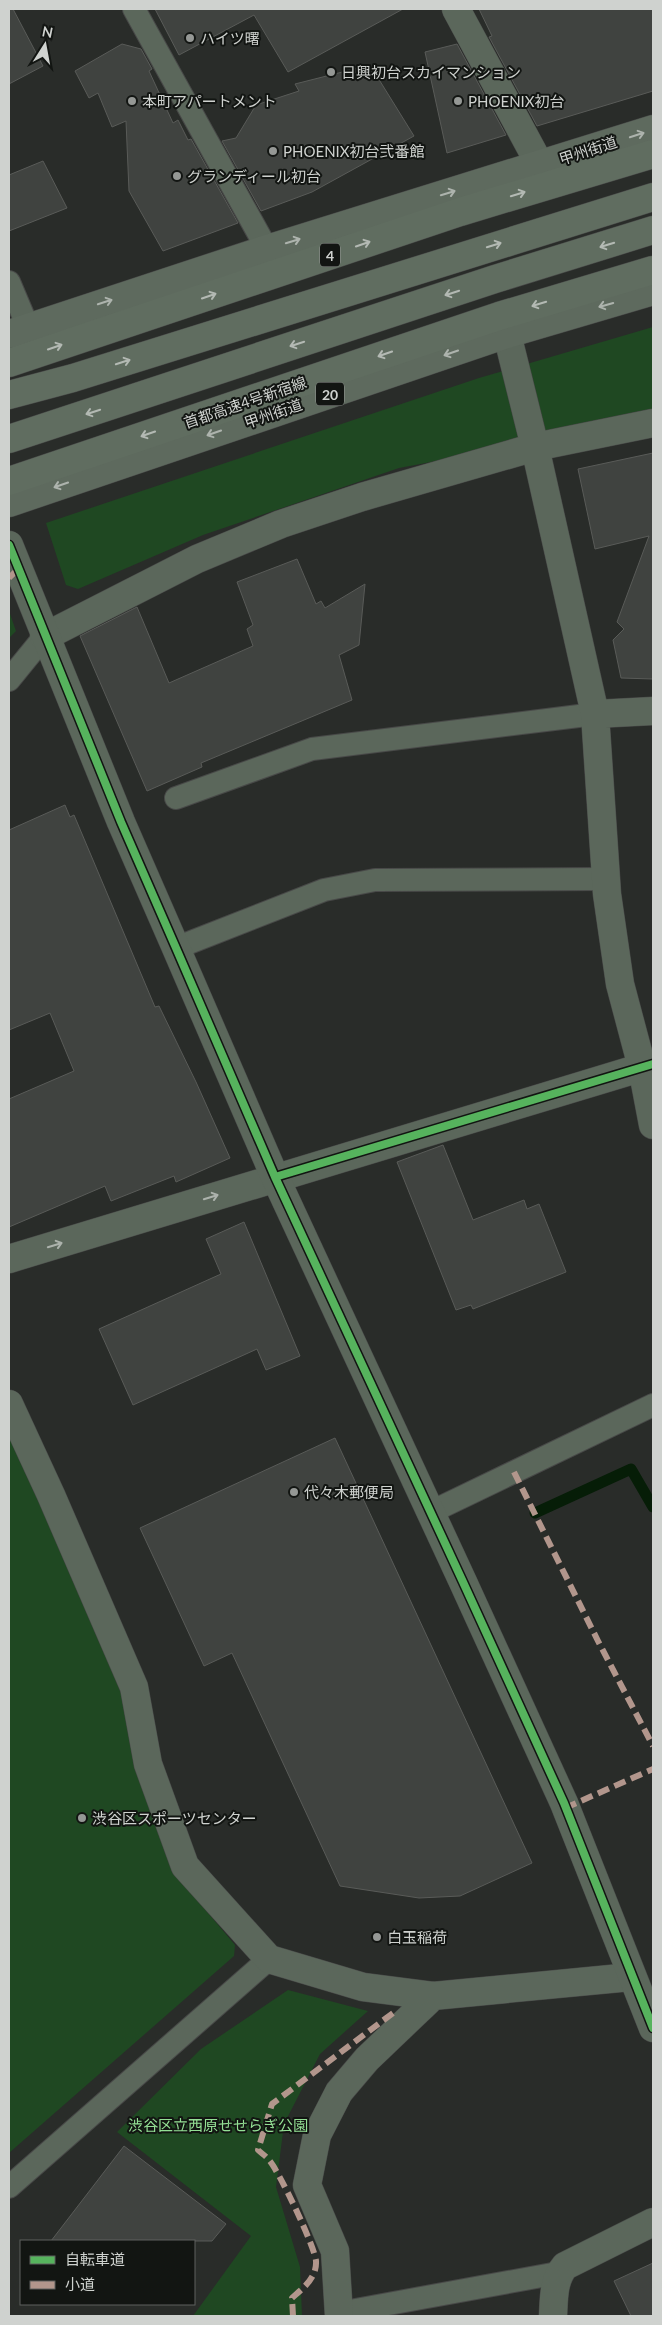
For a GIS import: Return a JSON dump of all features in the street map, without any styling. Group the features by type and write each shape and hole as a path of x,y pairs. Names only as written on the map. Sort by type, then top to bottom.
{"highway":[{"name":"甲州街道","path":"19,331 267,249 653,129"},
{"name":"4","path":"9,363 460,212 653,154"},
{"path":"9,395 73,378 653,197"},
{"path":"9,439 495,279 653,230"},
{"name":"首都高速4号新宿線","path":"9,481 499,316 653,270"},
{"name":"甲州街道","path":"9,503 507,334 653,291"}],"street":[{"path":"456,9 540,165"},
{"path":"507,334 535,447 595,714 606,879 620,984 648,1066 653,1125"},
{"path":"44,636 197,559 281,524 362,497 535,447 653,423"},
{"path":"9,545 44,636 176,948 276,1177 564,1803 653,2028"},
{"path":"595,714 653,711"},
{"path":"9,1259 648,1066"},
{"path":"9,1404 51,1495 134,1687 148,1764 185,1866 269,1959 363,1987 433,1996 632,1977"},
{"path":"339,2315 336,2251 307,2185 317,2135 340,2092 367,2060 433,1996"},
{"path":"553,2316 558,2273 565,2266 653,2222"}],"lane":[{"path":"134,9 267,249"},
{"path":"9,282 19,331"},
{"path":"9,680 44,636"},
{"path":"176,798 312,749 595,714"},
{"path":"176,948 324,890 375,880 606,879"},
{"path":"430,1512 653,1405"},
{"path":"9,2187 269,1959"},
{"path":"339,2315 558,2273"}],"green space":[{"path":"653,327 653,411 506,448 399,468 203,535 78,589 66,585 46,523 479,378"},
{"path":"9,611 16,631 9,638"},
{"name":"渋谷区スポーツセンター","path":"9,1434 124,1688 172,1870 235,1945 234,1956 9,2153"},
{"name":"渋谷区立西原せせらぎ公園","path":"288,1990 368,2011 320,2054 284,2124 276,2187 300,2267 302,2316 193,2316 251,2236 117,2132 201,2049"}],"building":[{"path":"9,9 13,9 43,66 9,84"},
{"path":"155,9 403,9 288,72 254,15 179,55"},
{"path":"479,9 653,9 653,91 537,126 489,37 492,36"},
{"path":"122,44 141,49 152,69 149,71 173,123 178,120 188,140 191,139 238,223 163,251 129,191 126,121 112,127 98,93 89,98 75,71"},
{"name":"PHOENIX初台","path":"457,44 506,135 447,153 425,52"},
{"path":"370,65 414,136 312,192 261,211 222,141 236,138 256,105 299,91 295,84"},
{"path":"43,161 67,208 9,231 9,175"},
{"path":"653,453 653,679 621,678 613,640 624,629 617,622 649,536 595,549 578,469"},
{"path":"297,559 316,604 321,601 325,608 365,584 359,645 339,655 352,700 201,763 202,767 147,791 80,636 137,607 169,683 253,646 247,629 253,625 237,582"},
{"path":"65,805 70,817 74,815 155,1007 159,1006 230,1158 176,1182 174,1176 111,1201 105,1186 9,1227 9,1099 74,1071 50,1013 9,1030 9,830"},
{"path":"443,1145 473,1220 524,1200 527,1209 539,1204 566,1272 473,1309 471,1305 456,1310 397,1162"},
{"path":"244,1222 300,1356 266,1370 257,1349 133,1405 99,1329 221,1274 206,1239"},
{"path":"335,1438 532,1863 460,1896 419,1898 340,1886 232,1653 204,1666 140,1528"},
{"path":"124,2146 226,2224 212,2241 52,2240"},
{"path":"653,2263 653,2316 631,2316 614,2281"}],"waterway":[{"path":"535,1513 631,1469 653,1507"}],"marked path":[{"path":"9,578 18,569"},
{"path":"514,1472 598,1641 653,1746"},
{"path":"565,1808 653,1769"},
{"path":"293,2316 292,2298 312,2278 316,2261 288,2193 274,2167 258,2150 272,2104 393,2013"}],"cycle path":[{"path":"9,545 121,822 275,1177 564,1803 653,2028"},
{"path":"275,1177 653,1064"}],"place":[{"name":"ハイツ曙","path":"190,38"},
{"name":"日興初台スカイマンション","path":"331,72"},
{"name":"本町アパートメント","path":"132,101"},
{"name":"PHOENIX初台","path":"458,101"},
{"name":"PHOENIX初台弐番館","path":"273,151"},
{"name":"グランディール初台","path":"177,176"},
{"name":"代々木郵便局","path":"294,1492"},
{"name":"渋谷区スポーツセンター","path":"82,1818"},
{"name":"白玉稲荷","path":"377,1937"}]}
